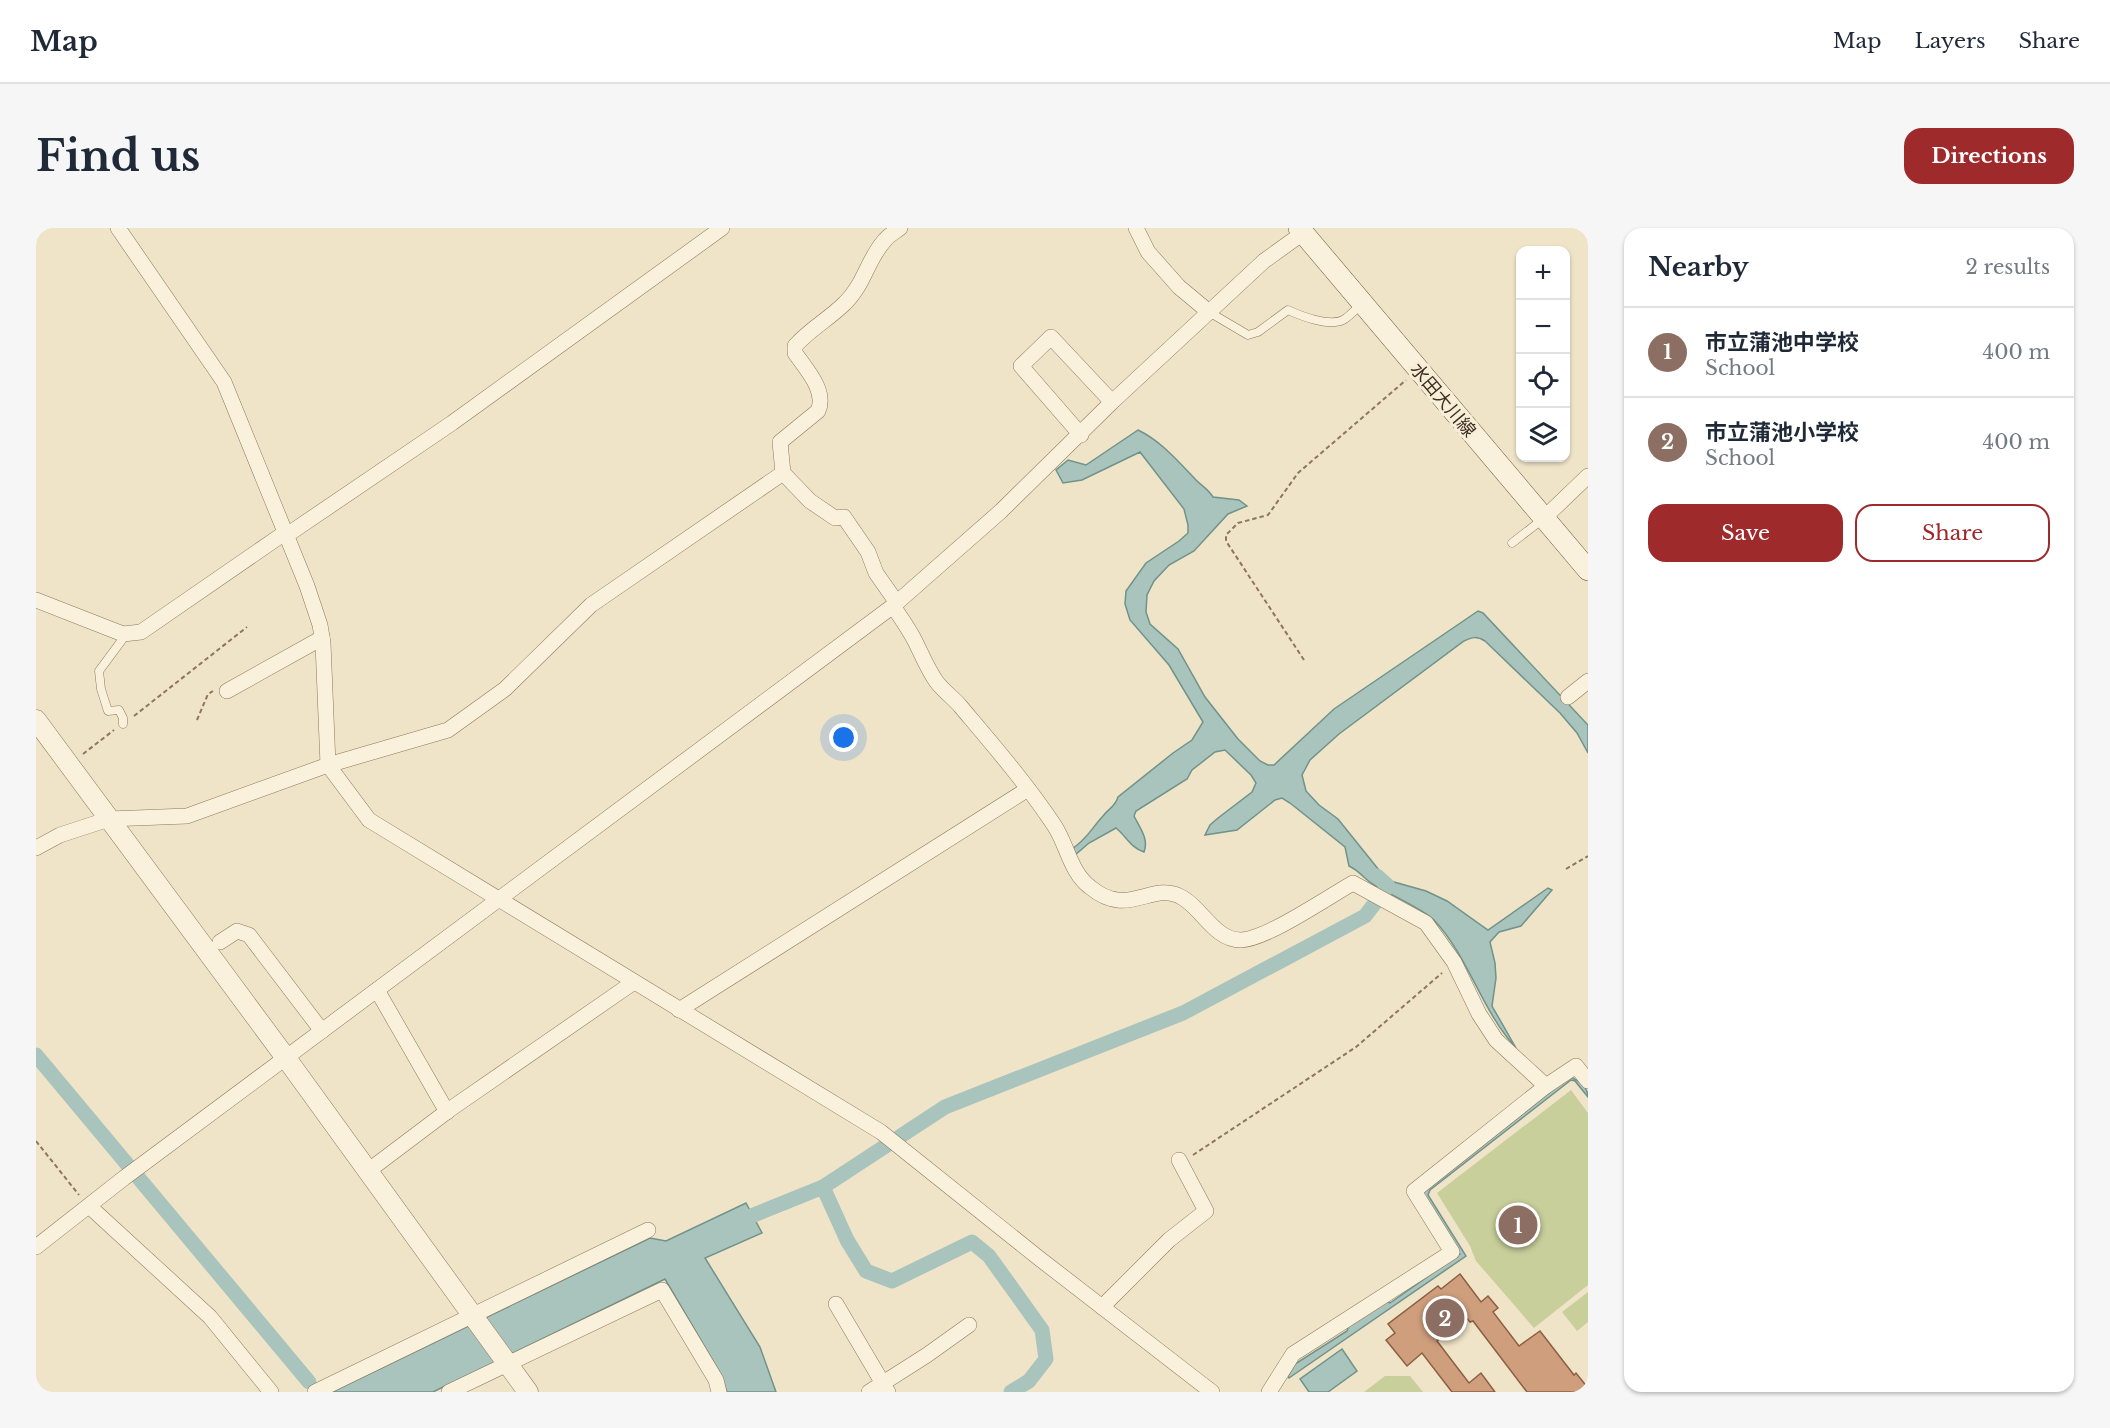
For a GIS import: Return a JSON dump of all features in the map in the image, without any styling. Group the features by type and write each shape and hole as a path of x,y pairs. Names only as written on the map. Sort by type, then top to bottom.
{"main road":[{"name":"水田大川線","path":"1301,230 1588,570"}],"street":[{"path":"118,228 219,375 287,534 320,625 328,765 369,820 901,1146 1212,1392"},
{"path":"36,600 123,634 141,632 452,423 722,228"},
{"path":"900,228 885,239 872,258 859,286 846,303 803,336 795,346 795,353 821,396 818,411 780,442 783,473 810,501 835,518 844,517 868,552 876,573 937,683 959,704 1028,789 1056,827 1075,869 1089,887 1109,899 1126,902 1165,892 1183,898 1222,935 1239,940 1260,936 1353,883 1426,923 1454,962 1479,1014 1496,1040 1546,1086"},
{"path":"1136,228 1148,252 1179,287 1209,312"},
{"path":"36,1246 895,604 1001,511 1081,435 1112,402 1264,261 1301,230"},
{"path":"1081,435 1021,366 1052,337 1112,402"},
{"path":"36,848 60,835 109,819 187,816 328,765 448,730 505,689 591,605 783,473"},
{"path":"1543,519 1588,476"},
{"path":"222,690 322,638"},
{"path":"1568,697 1588,681"},
{"path":"36,720 286,1058 528,1392"},
{"path":"679,1010 1028,789"},
{"path":"220,942 237,931 249,935 322,1031"},
{"path":"368,1172 447,1112 634,982"},
{"path":"377,990 447,1112"},
{"path":"1269,1392 1293,1354 1452,1252 1414,1191 1546,1086 1576,1066 1588,1081"},
{"path":"1102,1307 1169,1240 1206,1211 1180,1162"},
{"path":"89,1206 210,1317 271,1392"},
{"path":"315,1392 475,1321 648,1230"},
{"path":"449,1392 503,1359 662,1290 716,1380 719,1392"},
{"path":"836,1304 886,1388"},
{"path":"869,1392 886,1388 969,1325"}],"lane":[{"path":"1209,312 1248,335 1258,332 1288,310 1314,320 1337,322 1345,319 1362,303"},
{"path":"1512,543 1543,519"},
{"path":"123,634 122,640 99,671 101,689 108,711 119,710 123,724"}],"path":[{"path":"1304,660 1226,541 1226,535 1238,523 1268,514 1298,473 1418,370"},
{"path":"78,757 247,627"},
{"path":"197,720 208,694 222,690"},
{"path":"1566,869 1588,856"},
{"path":"1180,1162 1356,1047 1454,962"},
{"path":"36,1141 89,1206"}],"green space":[{"path":"1571,1090 1588,1113 1588,1285 1534,1328 1476,1261 1470,1246 1437,1193"},
{"path":"1588,1292 1588,1322 1577,1331 1562,1312"},
{"path":"1385,1376 1410,1376 1423,1392 1364,1392"}],"water":[{"path":"1138,430 1169,452 1213,497 1239,500 1247,506 1228,514 1194,551 1169,565 1154,581 1147,595 1146,612 1150,624 1178,649 1205,697 1238,739 1260,761 1274,765 1334,709 1478,611 1483,613 1588,725 1588,753 1577,733 1560,713 1485,641 1472,638 1464,641 1339,734 1310,760 1302,775 1306,791 1319,805 1338,819 1387,880 1426,891 1447,901 1488,930 1548,888 1552,890 1521,926 1499,932 1490,942 1496,978 1492,1006 1516,1048 1493,1017 1457,950 1434,920 1414,906 1374,885 1349,866 1345,847 1290,803 1282,798 1275,800 1237,830 1205,835 1210,825 1252,792 1256,783 1251,775 1225,750 1215,752 1192,770 1187,779 1136,811 1134,816 1145,838 1144,852 1132,845 1116,828 1089,843 1075,855 1072,849 1086,837 1114,805 1118,797 1192,740 1203,722 1169,665 1130,620 1125,604 1126,591 1146,563 1188,533 1184,509 1140,452 1082,480 1063,483 1056,470 1068,460 1086,465"},
{"path":"1569,1077 1582,1084 1588,1097 1575,1081 1571,1080 1430,1190 1428,1195 1466,1256 1289,1378 1295,1364 1347,1331 1349,1325 1384,1300 1390,1303 1460,1254 1423,1193"},
{"path":"746,1203 762,1233 705,1258 760,1347 776,1392 727,1392 719,1371 665,1279 433,1392 332,1392 650,1238 666,1241"},
{"path":"1342,1349 1357,1371 1328,1392 1309,1392 1300,1379"}],"building":[{"path":"1460,1274 1481,1302 1488,1296 1498,1308 1493,1312 1519,1346 1540,1331 1574,1375 1576,1373 1588,1388 1588,1392 1527,1392 1473,1321 1470,1322 1466,1317 1437,1341 1469,1383 1481,1373 1495,1392 1452,1392 1422,1353 1407,1366 1386,1340 1395,1333 1388,1324 1438,1286 1441,1289"}],"waterway":[{"path":"734,1223 823,1187 945,1107 1183,1013 1365,916 1388,886 1377,876"},
{"path":"36,1055 309,1382"},
{"path":"823,1187 847,1240 866,1271 892,1281 972,1242 989,1256 1042,1330 1046,1359 1029,1381 1011,1392"}],"place":[{"name":"市立蒲池中学校","path":"1518,1225"},
{"name":"市立蒲池小学校","path":"1445,1318"}]}
